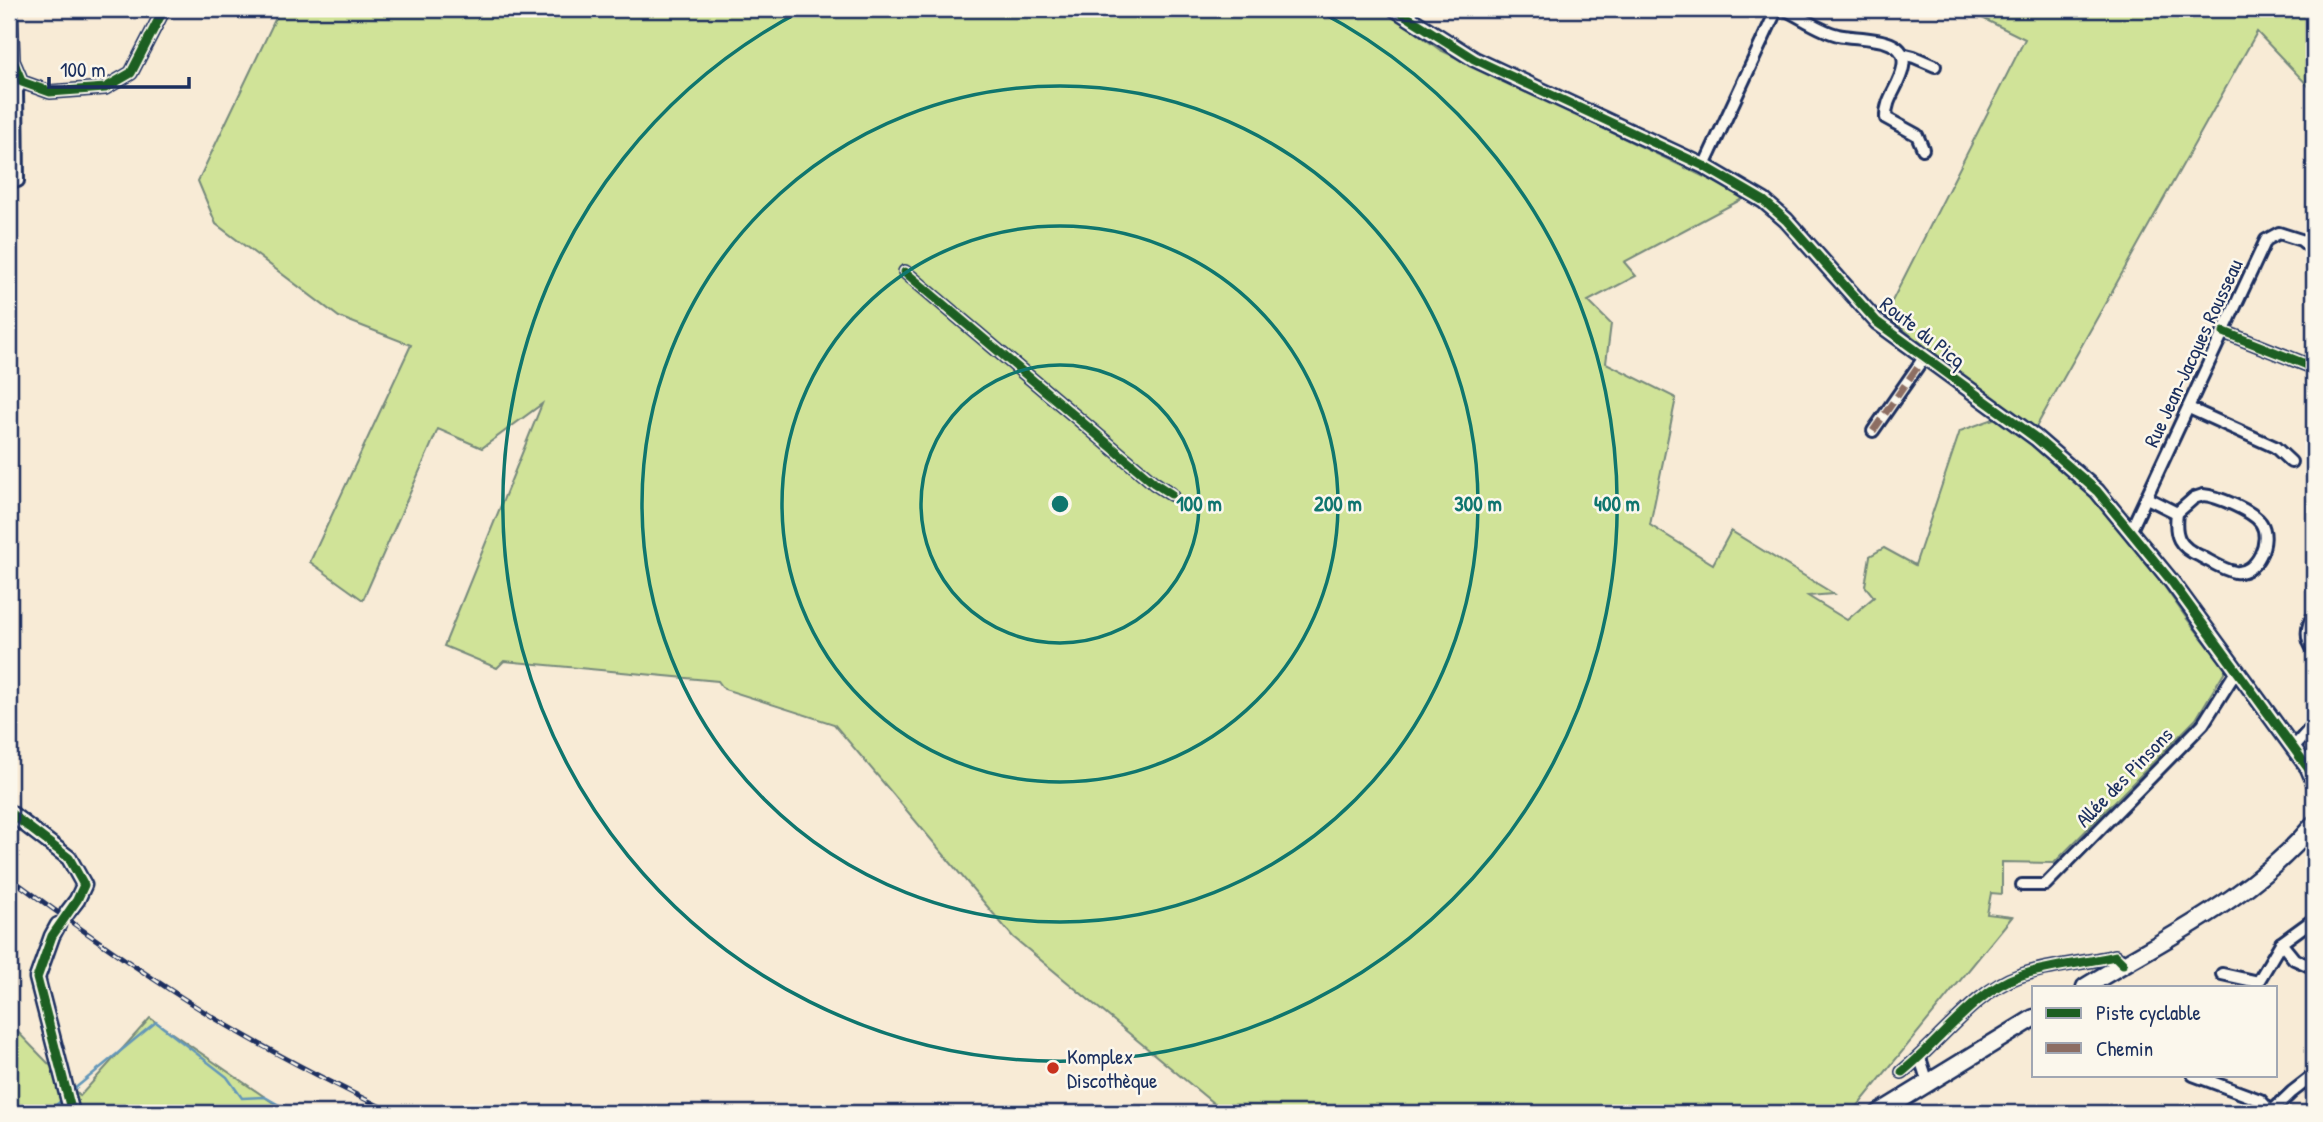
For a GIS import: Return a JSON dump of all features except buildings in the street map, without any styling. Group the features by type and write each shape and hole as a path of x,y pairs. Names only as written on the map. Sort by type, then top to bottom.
{"main road":[{"path":"2087,986 2217,910 2274,867 2296,847 2314,824"},
{"path":"2296,847 2314,838"},
{"path":"1879,1113 2032,1019"}],"street":[{"path":"11,9 13,61 22,82 50,92 104,88 131,73 164,9"},
{"name":"Route du Picq","path":"1395,9 1474,59 1704,166 1753,193 1773,209 1786,220 1877,322 2056,456 2097,491 2172,582 2312,774"},
{"path":"1704,166 1777,9"},
{"path":"1784,9 1837,35 1874,39 1895,45 1902,54 1904,66 1885,107 1886,118 1917,135 1923,149"},
{"path":"1902,54 1935,66"},
{"path":"18,181 17,90 22,82"},
{"name":"Rue Jean-Jacques Rousseau","path":"2130,532 2266,240 2278,233 2301,240 2314,251"},
{"path":"905,272 1154,484 1171,494"},
{"path":"2224,332 2310,366"},
{"path":"1873,431 1925,356"},
{"path":"2189,408 2276,447 2291,462"},
{"path":"2212,496 2258,519 2263,526 2265,537 2263,549 2254,564 2247,569 2237,572 2227,569 2187,551 2181,545 2175,527 2177,513 2194,498 2212,496"},
{"path":"2147,498 2177,513"},
{"path":"2314,615 2309,622 2307,634 2314,650"},
{"name":"Allée des Pinsons","path":"2022,885 2045,886 2203,724 2237,670"},
{"path":"2294,748 2314,724"},
{"path":"9,813 69,858 84,885 78,900 51,936 37,978 69,1101"},
{"path":"2222,974 2258,982 2281,943 2314,919"},
{"path":"2281,943 2294,959 2314,968"},
{"path":"1902,1072 1920,1058 1979,998 2018,976 2115,957 2123,964"},
{"path":"1920,1058 1928,1083"},
{"path":"2196,1076 2260,1100 2270,1113 2314,1075"}],"green space":[{"path":"280,9 1072,9 1086,16 1091,9 1384,9 1440,50 1746,197 1624,262 1636,276 1588,301 1611,324 1606,363 1676,398 1650,525 1713,564 1731,531 1834,594 1808,596 1847,620 1874,597 1865,586 1870,556 1884,548 1915,565 1960,431 1996,418 2022,436 2089,493 2159,579 2226,669 2196,719 2054,863 2002,862 2002,894 1991,893 1987,914 2012,917 1852,1113 1225,1113 1013,937 834,724 724,689 718,681 504,661 497,668 444,646 542,404 482,448 438,429 363,600 310,562 411,345 339,317 216,224 198,181"},
{"path":"1964,9 2314,9 2314,92 2257,32 2035,429 1885,315 2025,39"},
{"path":"150,1018 288,1113 9,1113 9,1023 80,1096"}],"waterway":[{"path":"73,1090 156,1022 227,1077 242,1098 265,1097 293,1113"},
{"path":"47,1113 63,1099"}],"railway":[{"path":"9,877 122,958 216,1019 291,1062 393,1113"}],"marked path":[{"path":"1873,431 1925,356"}],"cycle path":[{"path":"11,9 13,61 22,82 50,92 105,88 131,73 164,9"},
{"path":"1395,9 1474,59 1704,166 1764,201 1786,220 1877,322 2036,438 2097,491 2172,582 2308,768 2314,782"},
{"path":"905,272 1154,483 1171,494"},
{"path":"2224,332 2310,366"},
{"path":"9,812 69,858 84,885 52,936 37,978 72,1113"},
{"path":"1902,1072 1972,1005 2003,983 2041,970 2115,956 2123,964"}],"place":[{"name":"Komplex Discothèque","path":"1053,1068"}]}
